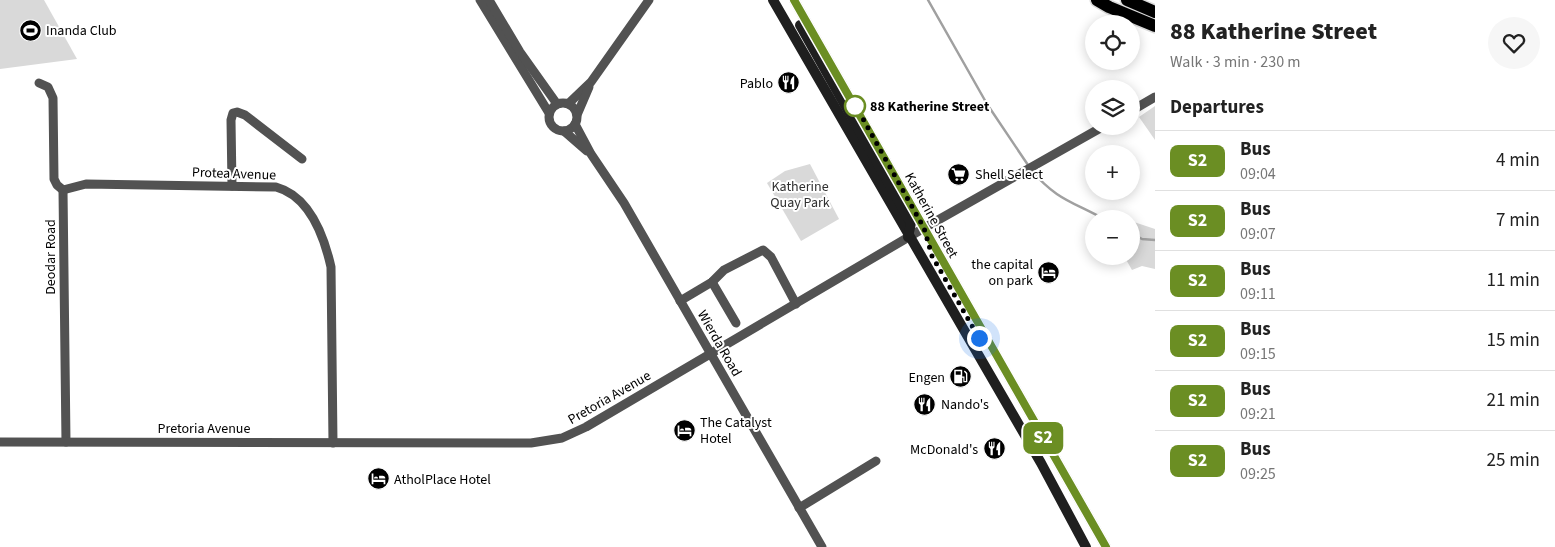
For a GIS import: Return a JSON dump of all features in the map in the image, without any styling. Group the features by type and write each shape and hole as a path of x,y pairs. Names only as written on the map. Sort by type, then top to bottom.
{"main road":[{"path":"773,0 908,237 1041,463 1086,547"},
{"path":"786,0 911,223 908,237"},
{"name":"Katherine Street","path":"794,0 1106,547"},
{"path":"1098,0 1116,10 1155,26"},
{"path":"1127,0 1155,12"}],"street":[{"path":"480,0 557,104"},
{"path":"488,0 499,24 549,113 550,123 553,127 564,131 576,119 591,82"},
{"path":"568,104 591,82 649,0"},
{"name":"Deodar Road","path":"39,83 48,87 53,98 54,179 63,190 66,442"},
{"path":"1140,106 1155,97"},
{"path":"549,113 557,104 568,104 575,109 576,119"},
{"path":"232,186 231,120 234,113 245,114 302,159"},
{"name":"Wierda Road","path":"576,119 590,154 624,203 822,547"},
{"name":"Wierda Road","path":"564,131 590,154"},
{"name":"Pretoria Avenue","path":"0,442 531,443 562,438 586,427 908,237 1088,135"},
{"name":"Protea Avenue","path":"63,190 86,184 276,186 288,191 304,206 324,240 333,283 333,443"},
{"path":"680,301 712,282 724,270 763,250 771,257 796,304"},
{"path":"712,282 736,323"},
{"path":"800,508 876,461"}],"green space":[{"name":"Inanda Club","path":"0,0 44,0 77,59 0,69"},
{"path":"1155,106 1155,140 1140,118 1140,116"},
{"name":"Katherine Quay Park","path":"810,164 839,219 801,241 767,183 785,171"},
{"path":"1140,224 1155,229 1155,269 1142,266 1132,270 1129,265 1140,265"}],"waterway":[{"path":"928,0 987,104 1028,165"},
{"path":"1031,170 1057,194 1087,210"},
{"path":"1140,238 1155,240"}],"bus line":[{"name":"S2","path":"794,0 1106,547"}],"place":[{"name":"Inanda Club","path":"30,30"},
{"name":"Pablo","path":"789,83"},
{"name":"88 Katherine Street","path":"855,106"},
{"name":"Shell Select","path":"959,174"},
{"name":"the capital on park","path":"1049,272"},
{"name":"Engen","path":"961,377"},
{"name":"Nando's","path":"925,404"},
{"name":"The Catalyst Hotel","path":"684,430"},
{"name":"McDonald's","path":"994,449"},
{"name":"AtholPlace Hotel","path":"378,479"}],"route":[{"path":"855,106 853,101 924,228 932,256 979,338"}]}
